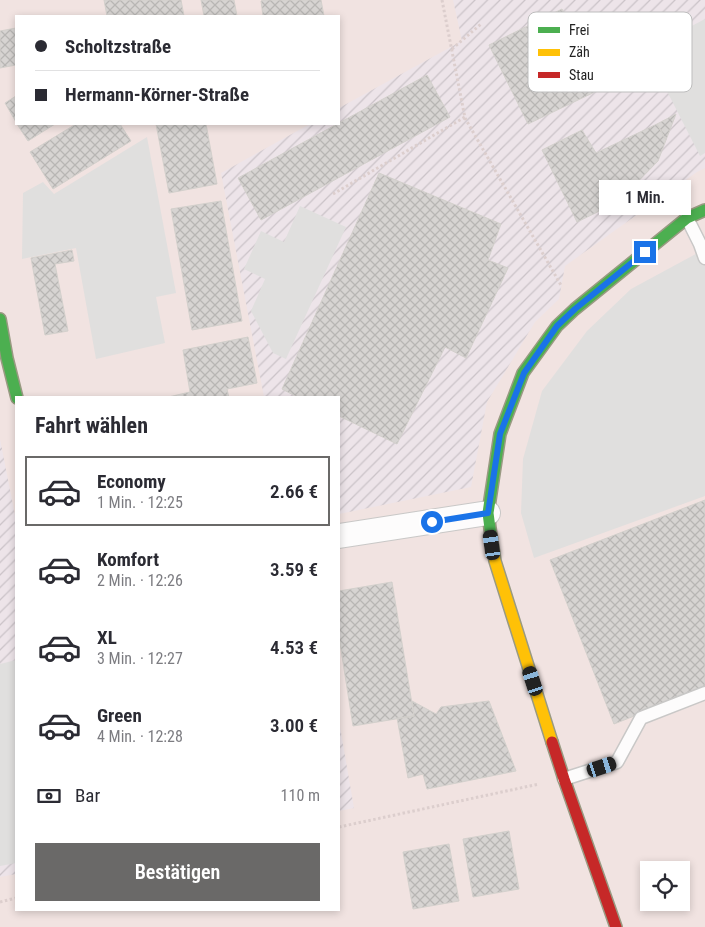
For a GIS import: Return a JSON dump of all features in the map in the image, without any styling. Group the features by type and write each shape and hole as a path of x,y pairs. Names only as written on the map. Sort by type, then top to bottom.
{"street":[{"path":"616,927 564,779 495,561 488,513 500,434 524,373 557,326 575,309 687,218 705,210"},
{"path":"0,319 16,396"},
{"path":"340,536 488,513"}],"lane":[{"path":"687,218 705,258"},
{"path":"564,779 617,762 641,718 705,693"}],"path":[{"path":"442,0 465,117 575,309"},
{"path":"452,49 481,24"},
{"path":"333,194 465,117"},
{"path":"340,827 564,779"},
{"path":"0,902 15,898"}],"shaded area":[{"path":"0,0 705,0 705,927 0,927"},
{"path":"453,0 705,0 705,168 565,266 559,299 535,322 487,402 471,487 340,514 340,396 264,396 221,173 308,125 340,125 340,107 462,41"},
{"path":"705,19 705,153 700,156 667,92 692,92 692,26"},
{"path":"147,137 176,293 156,297 165,343 96,359 76,248 22,259 23,193 43,182 54,194"},
{"path":"300,206 346,227 286,359 273,353 251,311 265,279 244,269 261,231 284,242"},
{"path":"705,249 705,496 534,558 521,513 523,459 542,391 587,331 631,289"},
{"path":"0,439 15,515 15,874 0,877"},
{"path":"15,660 15,863 0,866 0,664"},
{"path":"340,727 354,808 340,811"}],"building":[{"path":"104,0 181,0 184,15 107,15"},
{"path":"201,0 234,0 237,15 204,15"},
{"path":"321,0 324,15 263,15 261,1"},
{"path":"528,26 528,92 595,92 528,124 489,45"},
{"path":"15,28 15,65 0,68 0,31"},
{"path":"427,75 450,117 261,220 238,178 335,125 340,125 340,122"},
{"path":"15,97 15,120 5,103"},
{"path":"676,114 666,140 657,124"},
{"path":"657,124 666,140 658,161 618,202 577,222 542,150 582,130 596,153"},
{"path":"18,125 53,125 28,141"},
{"path":"74,125 121,125 131,141 53,189 30,152"},
{"path":"156,125 206,125 217,184 169,193"},
{"path":"379,173 501,224 488,260 508,268 466,358 445,347 397,444 340,416 340,396 295,396 282,389"},
{"path":"221,201 242,321 192,330 171,209"},
{"path":"72,250 74,261 55,264 68,331 45,335 31,258"},
{"path":"248,337 257,383 227,389 229,396 173,396 190,392 183,350"},
{"path":"705,500 705,688 614,724 550,560"},
{"path":"392,582 414,716 353,726 340,643 340,591"},
{"path":"412,701 436,714 441,707 489,701 516,771 427,789 423,774 408,778 397,718 414,716"},
{"path":"509,831 519,889 473,897 463,839"},
{"path":"449,844 459,901 413,909 403,852"}],"traffic: fast":[{"path":"491,536 488,513 500,434 523,373 557,326 575,309 687,218 705,210"},
{"path":"0,319 16,396"}],"traffic: slow":[{"path":"491,536 495,561 552,742"}],"traffic: jam":[{"path":"552,742 616,927"}],"route":[{"path":"432,522 488,513 500,434 524,373 557,326 645,252"}]}
